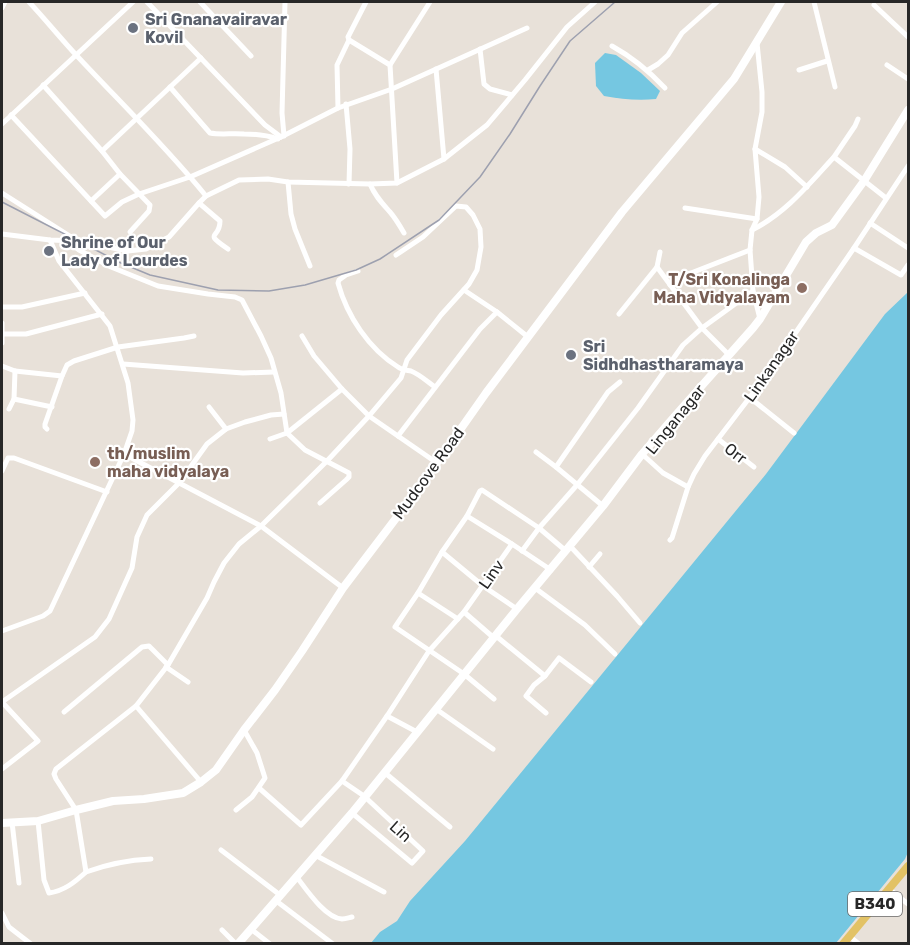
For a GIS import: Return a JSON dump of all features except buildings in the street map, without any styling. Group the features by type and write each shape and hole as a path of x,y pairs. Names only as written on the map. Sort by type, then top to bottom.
{"main road":[{"name":"B340","path":"843,944 909,866"}],"street":[{"path":"2,9 5,2"},
{"path":"29,2 206,196"},
{"path":"2,124 133,2"},
{"path":"147,2 265,125 281,137"},
{"path":"200,2 251,56"},
{"path":"281,137 285,2"},
{"path":"338,108 337,65 349,40 349,33 366,2"},
{"path":"397,183 390,65 430,2"},
{"path":"2,234 78,241 128,251 146,249 169,237 206,196 239,180 268,179 349,184 397,183 444,159 487,125 567,27 595,2"},
{"path":"648,70 668,55 682,33 717,2"},
{"name":"Mudcove Road","path":"2,823 38,821 113,801 183,793 216,770 243,730 275,690 343,588 486,393 622,212 734,78 781,2"},
{"path":"814,2 835,87"},
{"path":"874,5 909,37"},
{"path":"11,115 105,216 122,202 139,194 190,177 281,137 338,108 392,89 527,28"},
{"path":"349,40 390,65"},
{"path":"757,40 762,112 755,149 759,197 750,250 753,291 760,319"},
{"path":"612,45 648,70 665,88"},
{"path":"480,49 484,84 490,89 512,95"},
{"path":"102,151 201,58"},
{"path":"799,70 828,61"},
{"path":"887,65 909,79"},
{"path":"436,69 444,159"},
{"path":"43,85 150,205 149,211 130,232"},
{"path":"170,87 210,133 281,137"},
{"path":"346,105 350,149 349,184"},
{"name":"Linganagar","path":"688,488 663,473 642,454 760,319 806,242 816,233 832,225 864,181 909,110"},
{"path":"752,230 772,220 807,187 834,157 858,119"},
{"path":"755,149 785,167 807,187"},
{"path":"834,157 886,198"},
{"name":"Linkanagar","path":"670,540 694,474 763,380 886,198 908,170"},
{"path":"91,201 120,174"},
{"path":"288,182 291,214 310,266"},
{"path":"370,184 380,202 389,210 404,233"},
{"path":"2,193 78,241"},
{"path":"199,203 220,221 214,238 228,249"},
{"path":"86,872 76,810 56,779 54,774 56,770 136,706 167,666 207,598 224,563 239,544 261,526 327,461 401,378 407,360 441,315 475,276 482,238 478,223 466,207 456,206 423,237 396,255"},
{"path":"686,208 757,219"},
{"path":"870,223 909,248"},
{"path":"2,631 43,616 50,611 107,492 132,431 133,420 128,383 110,326 59,261 50,240"},
{"path":"66,240 79,250 111,267 158,286 243,300 271,358 281,393 287,433 305,450 349,474 349,477 320,503"},
{"path":"854,248 901,275 909,265"},
{"path":"670,285 691,273 750,250"},
{"path":"619,314 657,267 660,252"},
{"path":"657,267 702,328 729,355"},
{"path":"358,271 346,275 338,283 343,299 356,324 368,341 391,362 404,370 414,372 435,387"},
{"path":"464,290 497,312 528,337"},
{"path":"522,551 638,408 683,345 702,328 753,291"},
{"path":"2,306 22,307 85,293"},
{"path":"398,436 480,328 497,312"},
{"path":"2,334 26,334 102,314"},
{"path":"2,323 2,343"},
{"path":"47,429 45,424 67,365 118,347 194,336"},
{"path":"303,336 314,356 369,416 436,463"},
{"path":"123,364 243,373 274,372"},
{"path":"2,366 15,370 62,376"},
{"path":"9,409 14,399 15,370"},
{"path":"556,467 608,392 620,382"},
{"path":"270,439 287,433 342,389"},
{"path":"749,397 794,433"},
{"path":"14,399 52,407"},
{"path":"209,406 226,429"},
{"path":"2,770 38,741 2,702 95,637 109,619 132,568 137,537 147,515 179,483 207,444 226,429 272,415 284,414"},
{"name":"Orr","path":"718,439 754,467"},
{"path":"536,452 603,506"},
{"path":"124,454 261,526 343,588"},
{"path":"222,930 237,944 251,929 352,813 603,506 642,454"},
{"path":"2,471 7,459 14,458 107,492"},
{"path":"494,699 464,674 394,627 467,516 481,490 568,548 617,596 640,623"},
{"path":"467,516 512,544"},
{"name":"Linv","path":"464,612 512,544 551,570"},
{"path":"442,552 483,586 517,609"},
{"path":"589,567 600,554"},
{"path":"535,588 585,625 615,654"},
{"path":"418,593 458,619"},
{"path":"259,788 301,825 342,781 429,651 464,612 545,676"},
{"path":"64,712 142,647 148,646 167,666 188,682"},
{"path":"546,713 526,696 559,658 591,682"},
{"path":"136,706 201,782"},
{"path":"436,709 493,749"},
{"path":"387,716 417,732"},
{"path":"236,810 252,797 265,778 257,753 243,730"},
{"name":"Lin","path":"384,772 450,827"},
{"name":"Lin","path":"342,781 364,796 423,851 412,862 352,813"},
{"path":"38,821 44,880 49,893 57,892 86,872 108,864 151,859"},
{"path":"12,822 19,883"},
{"path":"221,850 333,944"},
{"path":"315,855 384,892"},
{"path":"296,876 316,902 332,915 341,919 351,917"},
{"path":"889,889 909,904"},
{"path":"2,913 9,927 31,944"},
{"path":"251,929 270,944"},
{"path":"849,936 859,944"}],"water":[{"path":"605,53 616,55 641,73 660,91 656,99 604,96 596,86 595,63"},
{"path":"908,292 908,852 905,859 836,943 371,943 380,932 397,921 410,901 465,841 766,474 885,314"}],"railway":[{"path":"2,202 121,263 150,275 218,290 269,291 305,285 356,270 380,259 439,220 480,177 570,41 615,2"}],"place":[{"name":"Sri Gnanavairavar Kovil","path":"133,28"},
{"name":"Shrine of Our Lady of Lourdes","path":"49,251"},
{"name":"T/Sri Konalinga Maha Vidyalayam","path":"802,288"},
{"name":"Sri Sidhdhastharamaya","path":"571,355"},
{"name":"th/muslim maha vidyalaya","path":"95,462"}]}
